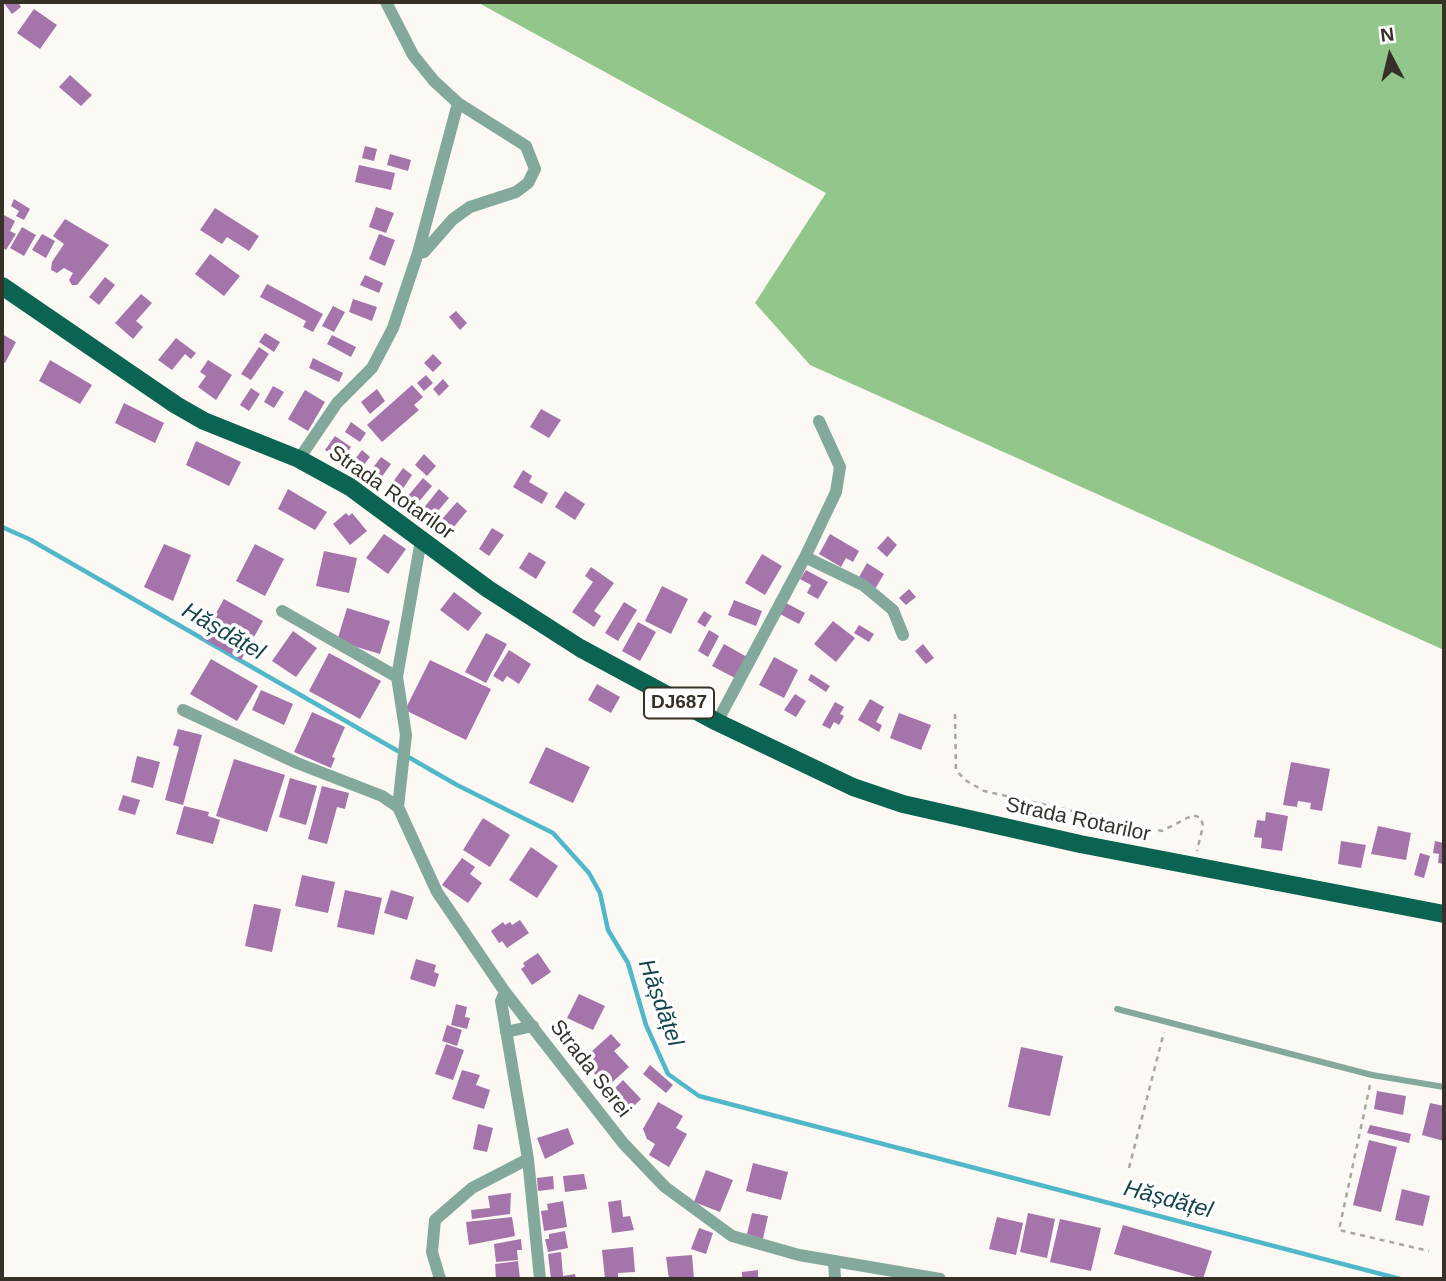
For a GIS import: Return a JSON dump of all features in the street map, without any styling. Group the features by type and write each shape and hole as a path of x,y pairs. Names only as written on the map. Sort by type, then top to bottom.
{"main road":[{"name":"Strada Rotarilor","path":"2,286 176,405 204,421 299,459 350,486 421,540 541,624 717,722 843,782 903,804 1191,867 1444,914"}],"street":[{"path":"386,2 413,55 434,81 458,103 526,146 535,169 528,183 516,192 470,207 453,219 424,252 418,253"},
{"path":"299,459 337,403 377,359 402,306 458,103"},
{"path":"717,722 805,557 836,492 840,467 819,421"},
{"path":"183,710 297,762 382,796 398,807 406,735 397,677 421,540"},
{"path":"805,557 863,585 893,610 903,635"},
{"path":"282,611 397,677"},
{"name":"Strada Serei","path":"398,807 437,892 505,992 623,1143 665,1187 732,1236 834,1261 940,1279"},
{"path":"505,992 501,1001 528,1159 540,1279"},
{"path":"506,1032 533,1026"},
{"path":"440,1279 432,1252 435,1220 472,1188 528,1159"},
{"path":"834,1261 835,1279"}],"lane":[{"path":"1117,1009 1372,1075 1444,1087"}],"path":[{"path":"956,714 956,770 965,780 984,791 1031,804 1140,828 1162,831 1193,815 1201,818 1203,826 1191,867"},
{"path":"1129,1168 1167,1021"},
{"path":"1372,1075 1339,1230 1429,1251"}],"green space":[{"path":"477,2 1444,2 1444,650 810,365 755,303 826,193"}],"building":[{"path":"18,2 21,7 12,14 4,3"},
{"path":"34,9 57,25 40,49 17,33"},
{"path":"70,75 92,95 81,106 59,87"},
{"path":"365,146 377,149 374,161 362,158"},
{"path":"390,154 411,160 408,171 387,165"},
{"path":"359,165 395,173 391,190 355,182"},
{"path":"14,199 30,209 24,220 16,216 19,211 11,206"},
{"path":"376,207 394,213 386,233 369,227"},
{"path":"215,208 259,236 249,251 227,237 222,244 200,230"},
{"path":"2,214 15,221 10,231 16,234 6,250 2,247"},
{"path":"65,219 109,245 77,285 72,285 69,280 73,273 64,268 57,273 51,270 52,262 64,244 53,236"},
{"path":"22,227 36,235 24,256 10,248"},
{"path":"42,234 55,241 46,258 32,250"},
{"path":"379,234 395,240 385,266 369,259"},
{"path":"210,254 240,276 224,296 195,274"},
{"path":"365,275 383,283 379,293 360,285"},
{"path":"105,277 115,285 99,305 89,297"},
{"path":"267,284 323,314 313,332 303,327 306,321 260,297"},
{"path":"141,294 152,303 136,321 143,327 133,339 115,323"},
{"path":"353,299 377,307 372,321 349,312"},
{"path":"333,306 345,312 334,332 322,326"},
{"path":"456,311 467,323 460,330 449,317"},
{"path":"265,333 280,342 274,352 259,342"},
{"path":"2,334 16,342 5,363 2,361"},
{"path":"332,335 356,347 351,357 327,344"},
{"path":"176,338 196,353 191,359 185,354 172,370 158,360"},
{"path":"259,347 269,354 251,380 241,374"},
{"path":"433,354 442,363 433,372 424,363"},
{"path":"313,358 343,373 339,382 309,368"},
{"path":"50,360 92,385 80,404 39,381"},
{"path":"208,360 232,375 216,400 198,387 206,376 200,372"},
{"path":"426,375 433,383 424,391 417,383"},
{"path":"443,379 449,386 439,396 433,389"},
{"path":"412,385 423,397 414,405 419,410 382,442 367,425"},
{"path":"273,386 284,392 274,408 264,402"},
{"path":"251,388 260,394 249,411 240,405"},
{"path":"377,389 385,401 370,414 361,402"},
{"path":"305,390 325,402 308,431 288,419"},
{"path":"124,403 164,423 155,443 115,423"},
{"path":"541,409 561,420 549,438 530,427"},
{"path":"351,422 366,433 360,442 345,432"},
{"path":"335,436 351,447 341,461 325,450"},
{"path":"196,441 241,462 229,486 186,465"},
{"path":"362,450 370,457 360,470 352,463"},
{"path":"424,454 436,466 427,476 415,465"},
{"path":"381,457 391,464 378,482 368,474"},
{"path":"403,468 412,475 400,493 390,486"},
{"path":"523,470 532,476 529,482 548,493 542,504 513,487"},
{"path":"423,478 432,486 416,505 407,497"},
{"path":"288,489 327,512 315,530 278,509"},
{"path":"439,489 449,498 432,518 422,510"},
{"path":"565,491 585,504 575,520 555,507"},
{"path":"457,502 467,511 453,528 442,519"},
{"path":"346,513 349,516 352,513 367,531 350,545 333,524"},
{"path":"492,528 504,535 489,556 479,549"},
{"path":"384,534 406,549 388,574 366,558"},
{"path":"830,534 859,551 853,562 846,558 841,567 819,554"},
{"path":"888,536 897,545 887,557 877,548"},
{"path":"164,544 191,555 173,601 144,587"},
{"path":"255,544 284,559 265,596 236,581"},
{"path":"324,551 357,558 349,593 316,586"},
{"path":"529,552 546,562 536,579 519,568"},
{"path":"762,554 782,566 765,595 745,583"},
{"path":"867,563 884,574 875,589 858,579"},
{"path":"591,567 614,583 594,611 601,616 594,627 572,612 593,582 585,576"},
{"path":"806,570 828,582 818,599 807,593 811,585 800,579"},
{"path":"662,586 688,599 671,634 645,621"},
{"path":"909,589 916,597 906,605 899,598"},
{"path":"454,592 482,613 468,631 440,610"},
{"path":"224,599 263,621 241,660 202,638"},
{"path":"734,600 762,611 756,626 728,615"},
{"path":"624,602 637,610 618,641 605,633"},
{"path":"786,603 805,613 799,624 780,614"},
{"path":"347,608 390,621 380,654 337,641"},
{"path":"704,611 712,616 705,627 697,622"},
{"path":"833,621 855,638 836,662 814,644"},
{"path":"638,622 656,632 640,661 622,651"},
{"path":"859,625 874,634 869,642 854,633"},
{"path":"709,630 719,636 708,657 698,651"},
{"path":"293,631 317,648 296,677 272,661"},
{"path":"486,633 507,644 486,683 465,672"},
{"path":"724,644 747,657 735,678 712,666"},
{"path":"923,644 934,658 926,664 915,651"},
{"path":"509,650 531,664 519,684 507,676 503,682 493,676"},
{"path":"329,653 381,681 360,719 309,691"},
{"path":"774,657 798,670 784,698 759,685"},
{"path":"211,659 258,686 237,721 190,694"},
{"path":"430,660 491,689 466,740 405,710"},
{"path":"811,674 830,686 826,692 808,680"},
{"path":"597,684 620,697 611,713 588,700"},
{"path":"261,690 293,704 284,725 252,710"},
{"path":"795,694 806,701 796,717 784,710"},
{"path":"870,699 884,707 876,722 882,725 879,732 858,720"},
{"path":"835,702 844,707 840,714 844,716 839,725 834,722 830,729 822,725"},
{"path":"312,712 345,727 332,757 335,758 331,768 294,752"},
{"path":"899,713 931,725 921,750 890,738"},
{"path":"178,729 202,735 183,805 165,800 179,747 173,745"},
{"path":"546,747 590,767 573,803 529,783"},
{"path":"137,756 160,762 153,788 131,782"},
{"path":"234,759 285,775 267,832 216,816"},
{"path":"1291,762 1330,769 1322,811 1310,809 1311,803 1298,801 1297,807 1283,805"},
{"path":"290,778 317,786 306,825 279,817"},
{"path":"322,786 349,793 345,809 337,807 327,844 308,839"},
{"path":"123,795 140,800 135,815 118,810"},
{"path":"184,806 209,812 208,816 220,820 213,844 176,834"},
{"path":"1266,812 1288,816 1282,851 1261,848 1262,838 1254,837 1257,820 1265,821"},
{"path":"483,818 510,835 490,867 463,850"},
{"path":"1378,826 1411,833 1406,860 1371,854"},
{"path":"1341,841 1366,845 1361,868 1338,864"},
{"path":"1435,841 1444,843 1444,864 1438,863 1439,854 1433,853"},
{"path":"531,847 558,866 537,898 509,880"},
{"path":"1420,853 1430,856 1424,878 1414,875"},
{"path":"462,858 475,867 470,874 482,883 468,903 442,885"},
{"path":"302,875 335,882 328,913 295,906"},
{"path":"345,890 382,898 374,935 337,927"},
{"path":"391,890 414,897 407,920 384,913"},
{"path":"254,904 281,909 272,952 245,946"},
{"path":"520,920 529,933 507,948 502,941 499,943 491,931 503,922 505,925 510,922 512,925"},
{"path":"538,953 551,972 532,985 521,969 525,966 523,963"},
{"path":"416,959 436,965 434,972 439,974 435,987 410,979"},
{"path":"579,994 605,1006 593,1030 567,1018"},
{"path":"456,1004 467,1007 465,1017 470,1018 467,1029 451,1025"},
{"path":"447,1025 462,1030 457,1046 442,1041"},
{"path":"611,1034 621,1045 614,1051 629,1067 607,1087 582,1060"},
{"path":"446,1044 464,1050 453,1080 435,1074"},
{"path":"1021,1047 1063,1056 1050,1116 1008,1107"},
{"path":"650,1065 673,1085 666,1093 643,1074"},
{"path":"462,1070 480,1075 476,1085 490,1090 484,1109 452,1099"},
{"path":"623,1080 641,1099 625,1115 615,1104 622,1098 614,1089"},
{"path":"1377,1091 1406,1096 1403,1115 1374,1109"},
{"path":"658,1102 683,1116 676,1128 687,1134 669,1167 649,1155 655,1144 647,1139 643,1129"},
{"path":"1430,1103 1444,1106 1444,1141 1422,1135"},
{"path":"478,1124 493,1128 487,1152 473,1149"},
{"path":"1370,1125 1411,1134 1409,1143 1367,1133"},
{"path":"568,1128 574,1144 545,1159 537,1138"},
{"path":"1369,1140 1397,1147 1381,1212 1353,1205"},
{"path":"753,1163 788,1172 781,1200 746,1191"},
{"path":"706,1170 733,1180 720,1212 694,1202"},
{"path":"584,1174 587,1189 565,1192 563,1176"},
{"path":"553,1176 554,1189 538,1191 537,1178"},
{"path":"1402,1189 1430,1196 1423,1226 1395,1220"},
{"path":"511,1193 510,1214 472,1219 471,1210 490,1208 488,1196"},
{"path":"621,1200 623,1217 630,1216 634,1230 612,1233 608,1202"},
{"path":"563,1201 567,1227 544,1231 541,1211 548,1210 547,1204"},
{"path":"752,1213 768,1216 763,1239 747,1234"},
{"path":"1028,1213 1055,1219 1047,1258 1020,1252"},
{"path":"512,1217 515,1236 469,1245 466,1222"},
{"path":"997,1217 1023,1223 1016,1255 989,1249"},
{"path":"1060,1219 1101,1228 1091,1271 1050,1262"},
{"path":"1123,1225 1212,1251 1203,1279 1114,1254"},
{"path":"699,1228 713,1233 706,1254 691,1249"},
{"path":"565,1231 568,1248 548,1252 545,1239 549,1239 549,1234"},
{"path":"521,1239 522,1250 517,1250 518,1260 496,1262 494,1244"},
{"path":"633,1247 635,1272 618,1273 618,1279 605,1279 602,1250"},
{"path":"561,1252 563,1276 575,1274 576,1279 551,1279 548,1254"},
{"path":"692,1255 694,1279 669,1279 666,1257"},
{"path":"518,1261 520,1279 496,1279 495,1264"},
{"path":"758,1270 758,1279 742,1279 742,1272"}],"waterway":[{"name":"Hășdățel","path":"2,527 29,539 457,785 553,833 589,873 600,893 608,930 628,963 646,1025 668,1074 699,1096 1400,1279"}]}
